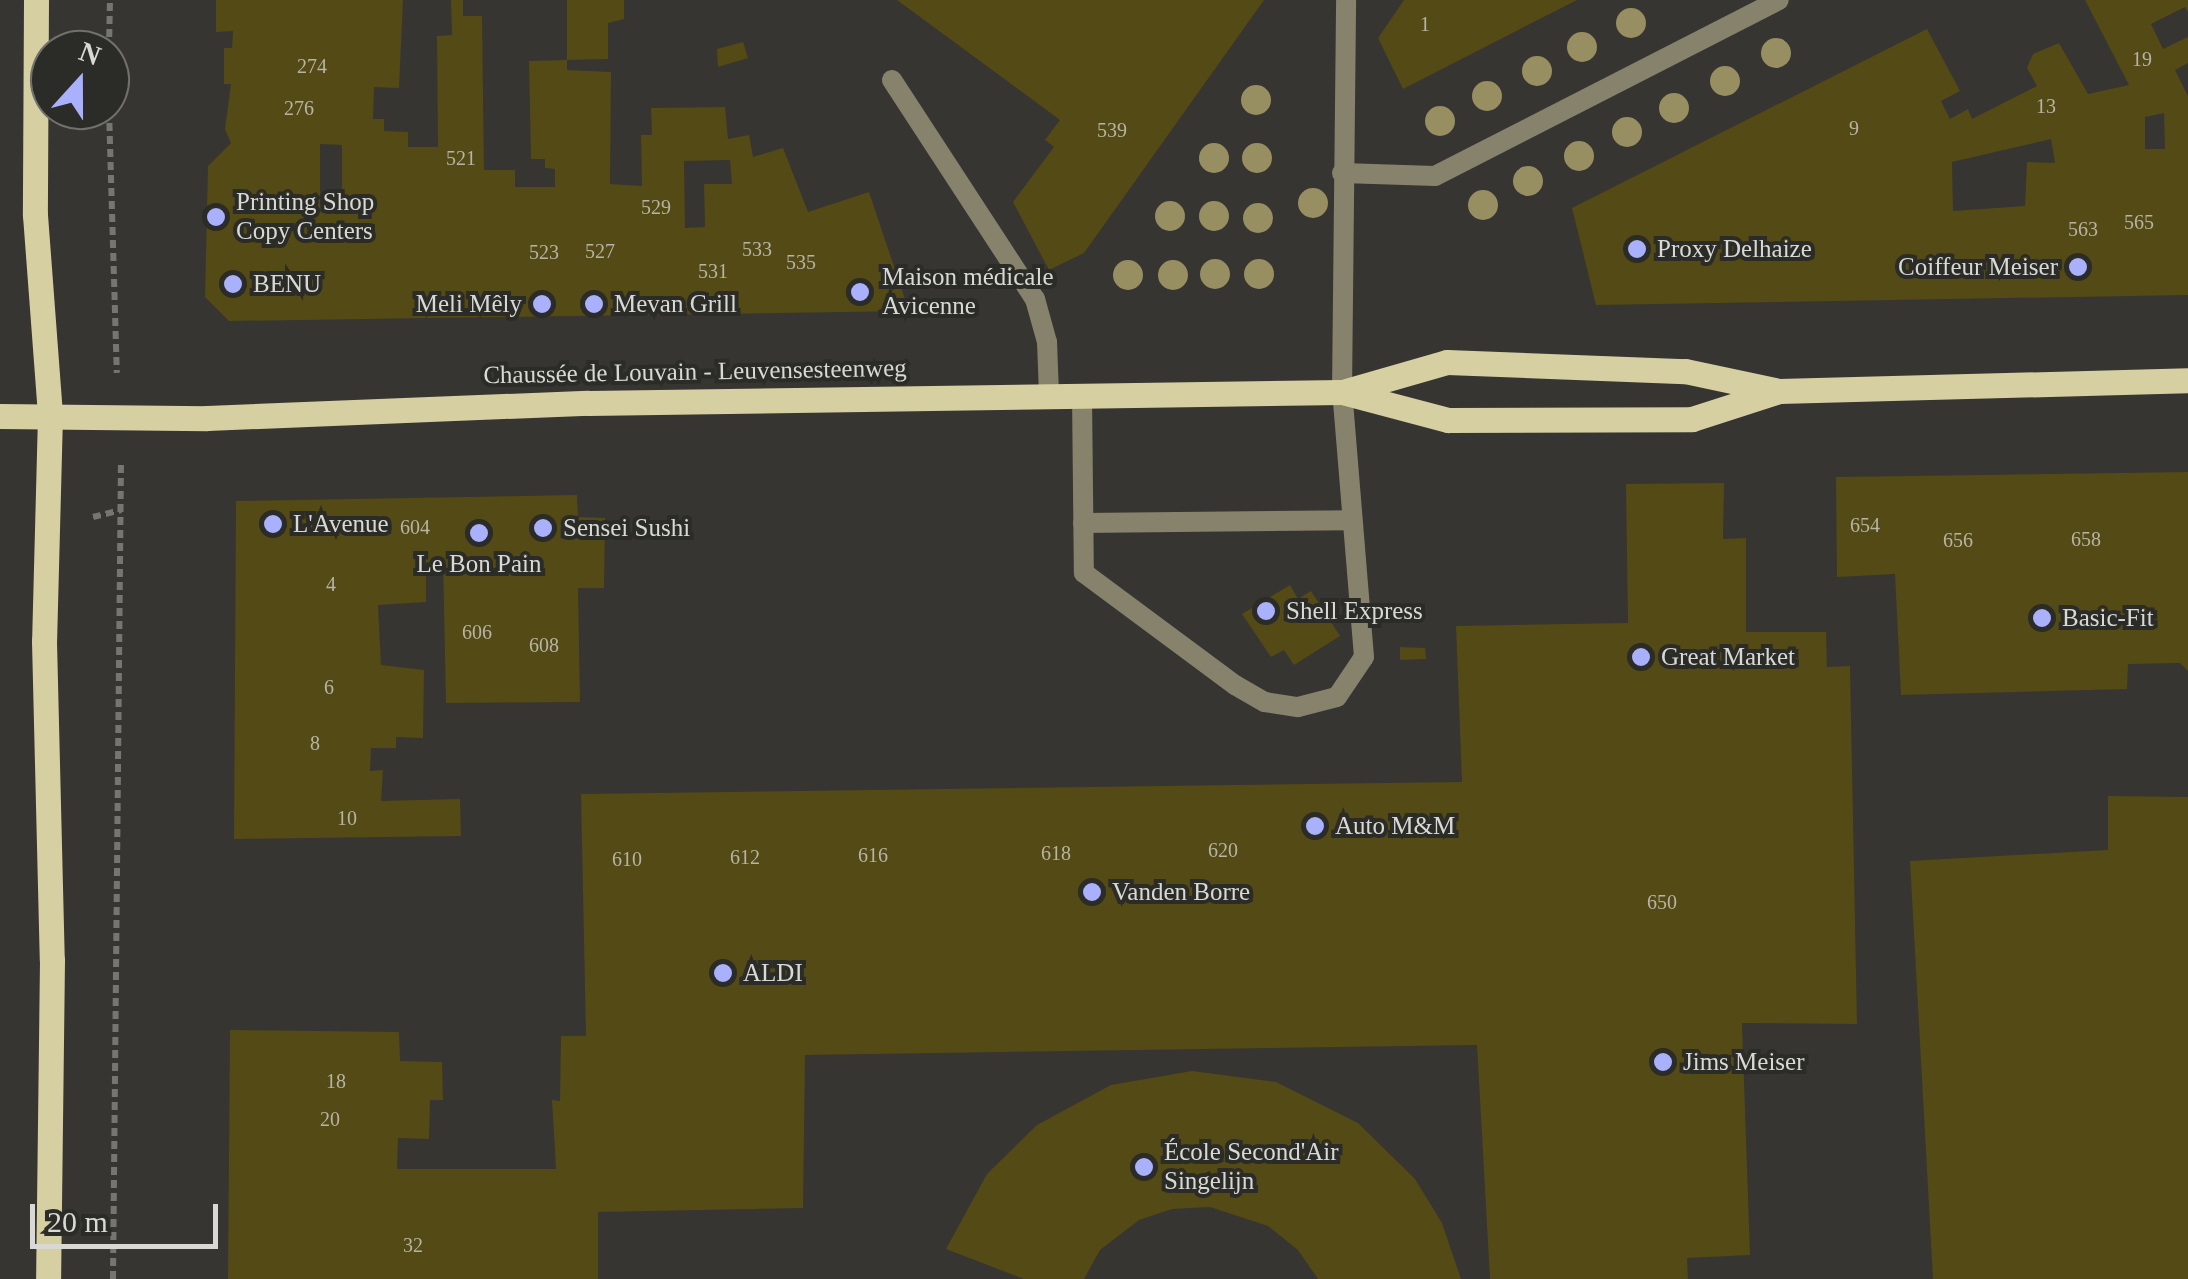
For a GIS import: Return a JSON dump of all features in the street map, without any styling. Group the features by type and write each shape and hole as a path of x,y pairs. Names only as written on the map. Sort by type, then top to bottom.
{"main road":[{"path":"36,0 35,215 50,415 44,641 52,960 48,1279"},
{"name":"Chaussée de Louvain - Leuvensesteenweg","path":"1342,392 1447,362 1685,370 1779,391 2188,380"},
{"name":"Chaussée de Louvain - Leuvensesteenweg","path":"0,416 1342,392 1448,420 1692,419 1779,391"}],"street":[{"path":"1082,394 1084,573 1234,686 1265,702 1298,708 1337,697 1364,657 1342,392 1346,0"},
{"path":"1342,173 1435,176 1779,0"},
{"path":"892,80 1035,299 1047,342 1049,395"},
{"path":"1083,523 1352,520"}],"path":[{"path":"109,30 110,0"},
{"path":"109,130 110,293 120,416"},
{"path":"113,1279 121,510"}],"building":[{"path":"216,0 403,0 399,88 374,87 373,119 384,119 384,131 408,132 408,147 438,147 437,36 452,35 451,0 463,0 463,16 482,16 484,170 515,170 515,187 555,187 555,169 545,168 545,159 531,159 529,61 567,60 567,70 611,72 610,184 642,186 641,135 652,135 651,108 725,107 728,139 749,135 753,157 783,148 808,212 869,192 909,311 229,321 205,297 208,166 231,143 225,129 231,84 224,84 224,48 232,48 233,31 216,32","holes":["320,144 342,145 342,203 320,205","730,160 732,184 704,184 705,227 685,228 684,161"]},
{"path":"567,0 624,0 624,19 608,23 608,59 567,60"},
{"path":"897,0 1264,0 1084,253 1049,270 1013,202 1054,147 1045,140 1060,120"},
{"path":"1404,0 1577,0 1403,89 1378,38"},
{"path":"2085,0 2188,0 2188,12 2185,7 2151,24 2163,49 2188,37 2188,63 2175,70 2188,96 2188,295 1596,305 1572,208 1927,29 1960,91 1941,101 1950,119 1968,109 1972,119 2037,86 2027,68 2033,54 2059,43 2088,94 2129,85","holes":["2164,113 2165,149 2145,149 2145,117","2051,139 2055,163 2027,162 2025,206 1953,211 1952,162"]},
{"path":"743,42 748,58 718,67 717,49"},
{"name":"Basic-Fit","path":"2188,472 2188,671 2180,663 2128,664 2127,689 1901,695 1895,574 1837,577 1836,477"},
{"path":"1724,483 1723,539 1746,538 1746,632 1826,632 1827,667 1850,666 1857,1024 1742,1023 1750,1255 1687,1258 1688,1279 1490,1279 1477,1045 805,1055 803,1208 598,1212 598,1279 228,1279 230,1030 399,1032 400,1061 442,1062 443,1100 430,1100 429,1139 398,1138 397,1169 556,1169 552,1100 560,1101 561,1036 586,1036 581,794 1462,782 1456,626 1628,623 1626,484"},
{"path":"577,495 578,517 605,518 604,588 578,588 580,702 446,703 443,562 426,562 426,602 378,605 381,665 424,670 423,738 396,737 396,748 371,748 370,771 383,770 381,801 460,799 461,836 234,839 236,501"},
{"path":"1290,585 1298,599 1311,591 1340,636 1294,665 1284,650 1271,657 1242,614"},
{"path":"1400,647 1425,648 1426,659 1400,660"},
{"path":"2108,796 2188,797 2188,1279 1933,1279 1910,861 2108,850"},
{"path":"1192,1071 1276,1082 1358,1123 1415,1179 1442,1223 1461,1279 1318,1279 1298,1250 1268,1226 1210,1207 1172,1209 1139,1220 1100,1250 1084,1279 1024,1279 946,1249 987,1174 1037,1125 1111,1085"}],"place":[{"name":"Printing Shop Copy Centers","path":"216,217"},
{"name":"Proxy Delhaize","path":"1637,249"},
{"name":"Coiffeur Meiser","path":"2078,267"},
{"name":"BENU","path":"233,284"},
{"name":"Maison médicale Avicenne","path":"860,292"},
{"name":"Meli Mêly","path":"542,304"},
{"name":"Mevan Grill","path":"594,304"},
{"name":"L'Avenue","path":"273,524"},
{"name":"Sensei Sushi","path":"543,528"},
{"name":"Le Bon Pain","path":"479,533"},
{"name":"Shell Express","path":"1266,611"},
{"name":"Basic-Fit","path":"2042,618"},
{"name":"Great Market","path":"1641,657"},
{"name":"Auto M&M","path":"1315,826"},
{"name":"Vanden Borre","path":"1092,892"},
{"name":"ALDI","path":"723,973"},
{"name":"Jims Meiser","path":"1663,1062"},
{"name":"École Second'Air Singelijn","path":"1144,1167"}]}
